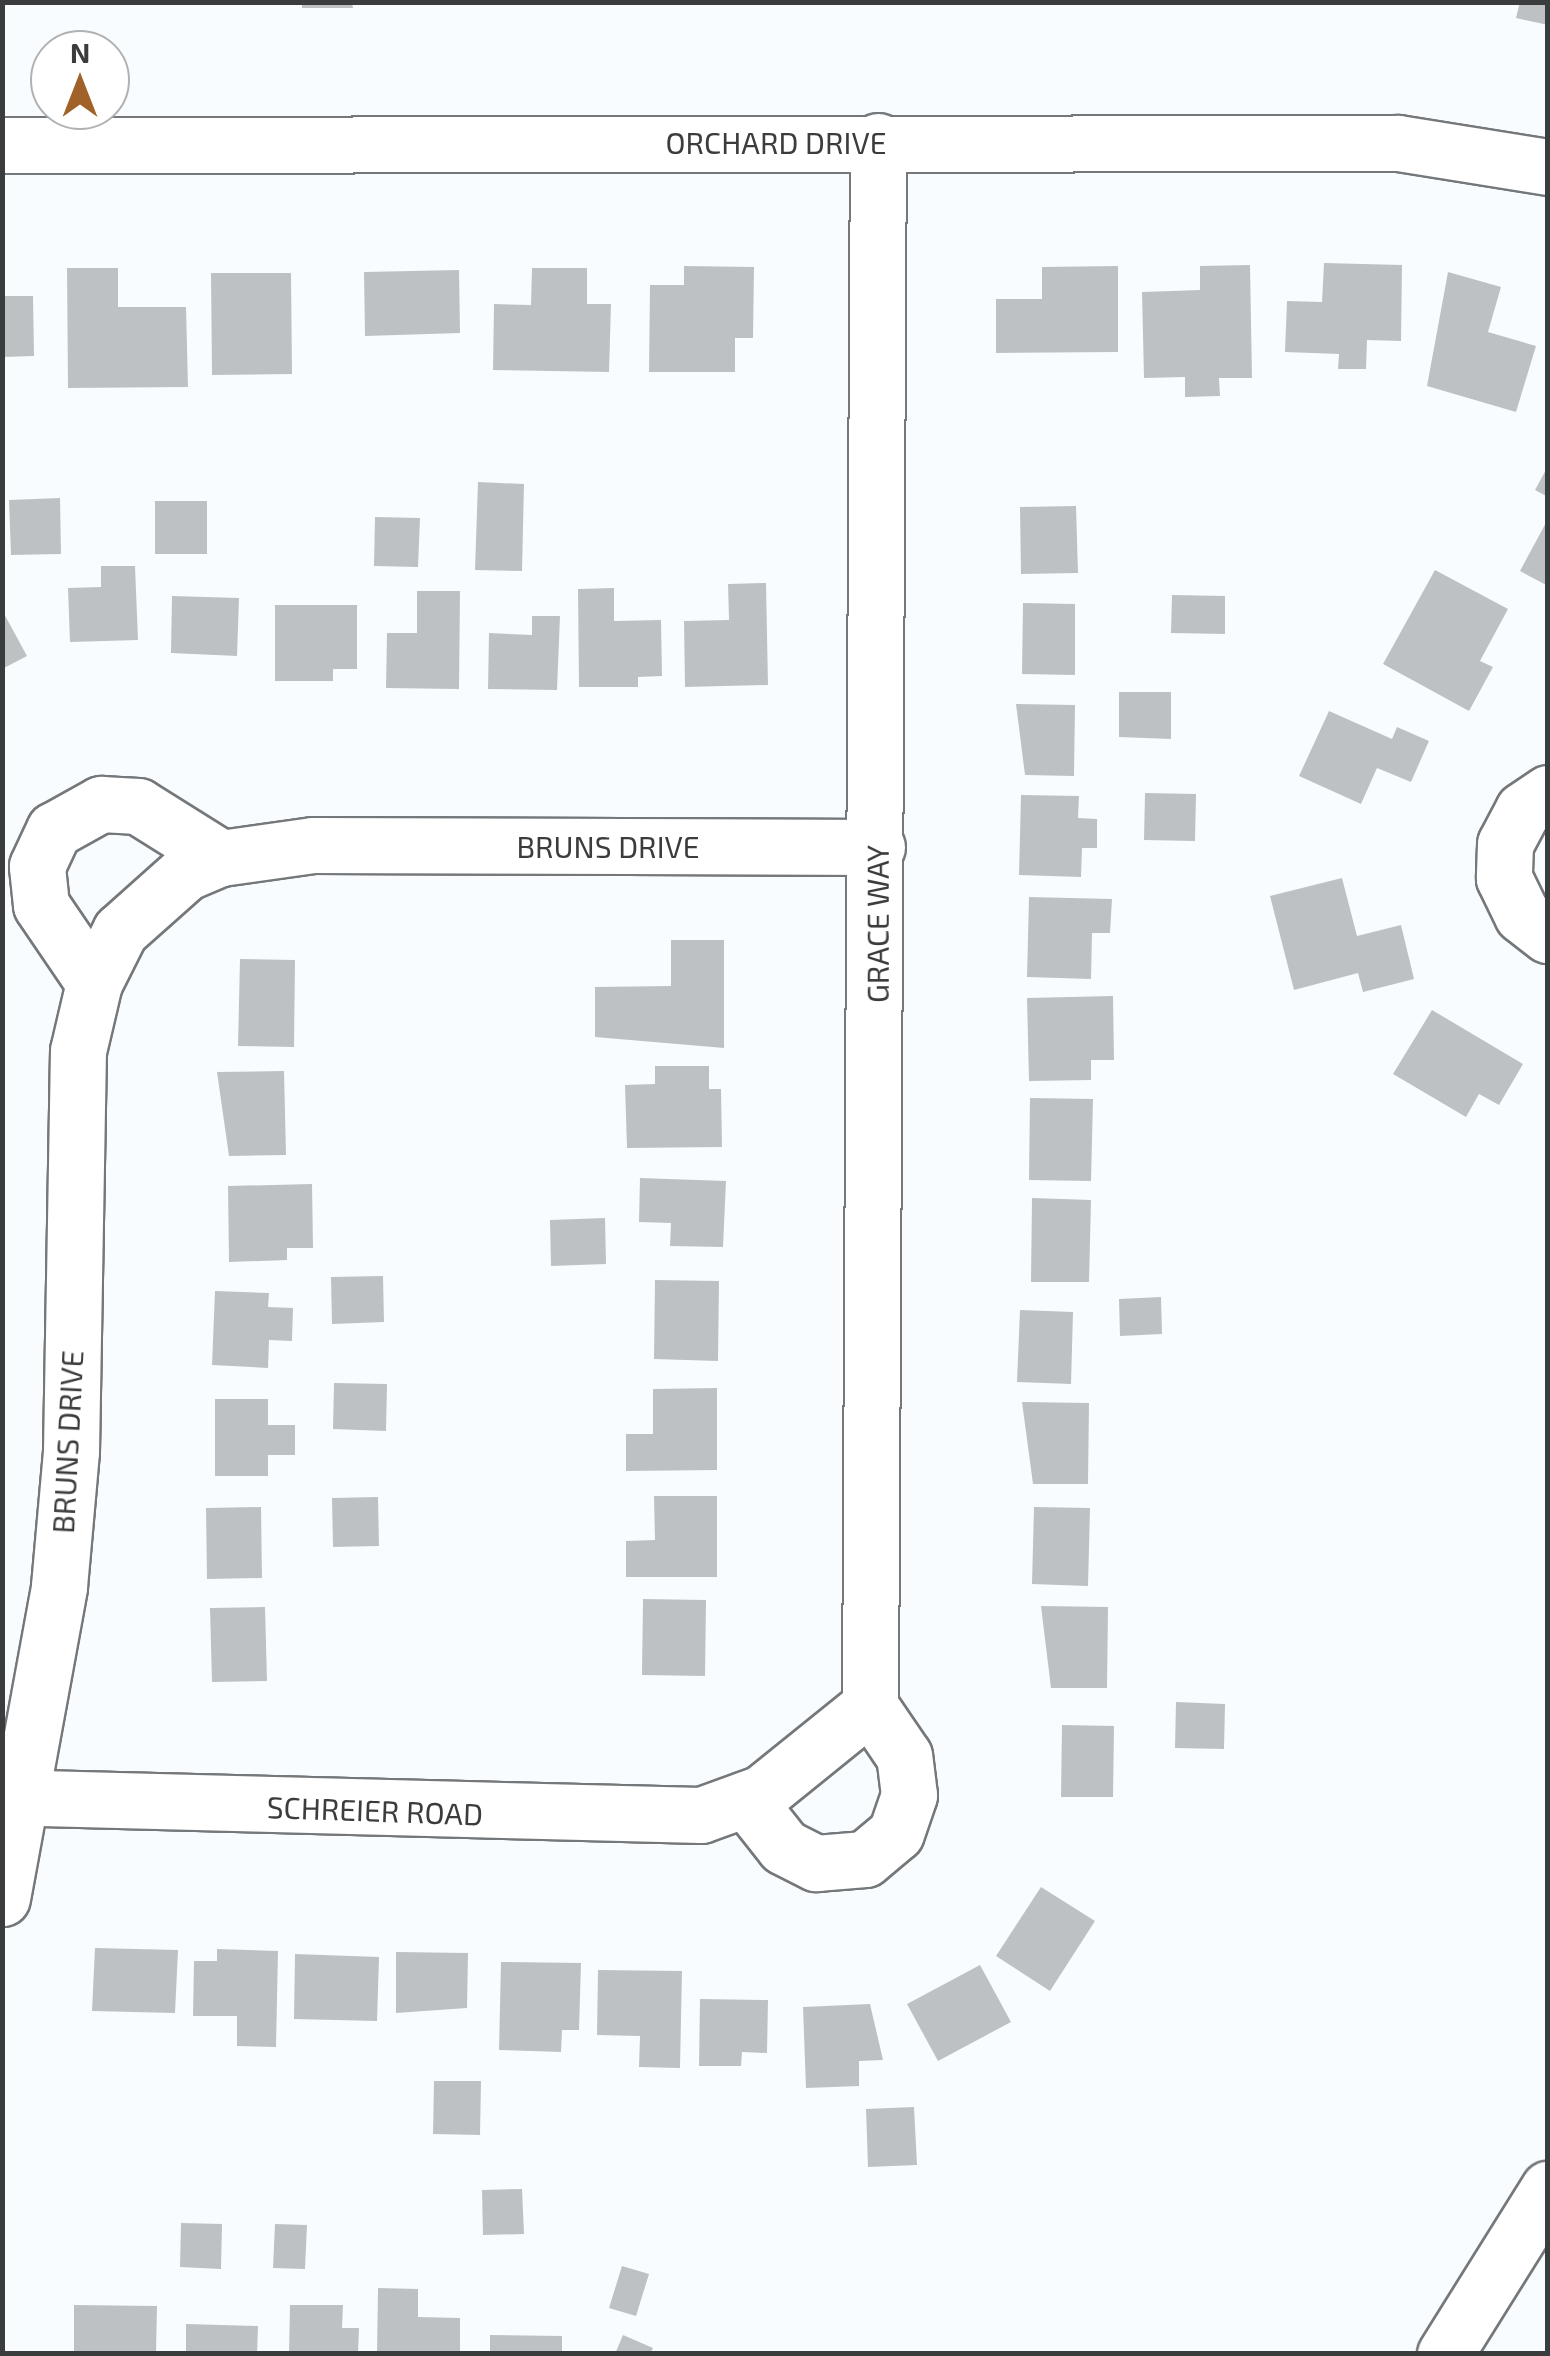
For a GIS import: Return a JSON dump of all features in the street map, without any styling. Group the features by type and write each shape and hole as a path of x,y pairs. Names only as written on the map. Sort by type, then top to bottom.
{"main road":[{"name":"GRACE WAY","path":"870,1706 878,142"},
{"name":"ORCHARD DRIVE","path":"2,145 1398,143 1548,166"},
{"path":"1548,793 1523,810 1505,844 1504,878 1522,915 1548,936"},
{"path":"94,983 41,905 38,866 54,830 100,804 138,806 221,858"},
{"name":"BRUNS DRIVE","path":"2,1898 12,1797 71,1451 74,1116 94,983 141,905 221,858 313,845 877,847"},
{"path":"746,1799 784,1848 816,1863 865,1859 896,1834 910,1795 904,1756 870,1706"},
{"name":"SCHREIER ROAD","path":"12,1797 567,1817 701,1815 746,1799 870,1706"},
{"path":"1445,2354 1548,2189"}],"building":[{"path":"302,2 352,2 353,8 302,8"},
{"path":"1520,2 1548,2 1548,25 1516,18"},
{"path":"1324,263 1402,265 1401,341 1367,340 1366,369 1338,369 1339,354 1285,352 1287,301 1322,302"},
{"path":"1250,265 1252,378 1219,378 1220,396 1185,397 1185,377 1144,378 1142,292 1200,290 1200,266"},
{"path":"684,266 754,267 753,338 735,338 735,372 649,372 650,285 684,285"},
{"path":"1118,266 1118,352 996,353 996,299 1042,299 1042,267"},
{"path":"67,268 118,268 118,307 186,307 188,387 68,388"},
{"path":"532,268 587,268 587,304 611,304 609,372 493,370 494,304 531,305"},
{"path":"459,270 460,333 365,336 364,272"},
{"path":"1448,272 1501,287 1488,332 1536,346 1516,412 1427,386"},
{"path":"211,273 291,273 292,374 212,375"},
{"path":"2,296 33,296 34,356 2,357"},
{"path":"1548,466 1548,497 1535,490"},
{"path":"478,482 524,484 522,571 475,570"},
{"path":"60,498 61,554 11,555 9,500"},
{"path":"155,501 207,501 207,554 155,554"},
{"path":"1076,506 1078,573 1021,574 1020,507"},
{"path":"375,517 420,518 418,567 374,566"},
{"path":"1548,519 1548,586 1520,571"},
{"path":"101,566 135,566 138,640 70,642 68,588 101,587"},
{"path":"1435,570 1508,609 1480,661 1493,667 1469,711 1383,664"},
{"path":"766,583 768,685 685,687 684,621 729,620 728,584"},
{"path":"614,588 614,621 661,620 662,676 638,677 638,687 579,687 578,589"},
{"path":"417,591 460,591 459,689 386,688 387,633 417,633"},
{"path":"1172,595 1225,596 1225,634 1171,633"},
{"path":"172,596 239,598 237,656 171,653"},
{"path":"1023,603 1075,604 1075,675 1022,674"},
{"path":"275,605 357,605 357,669 333,669 333,681 275,681"},
{"path":"2,610 27,656 2,669"},
{"path":"532,616 560,616 557,690 488,689 489,633 532,635"},
{"path":"1119,692 1171,692 1171,739 1119,737"},
{"path":"1016,704 1075,705 1074,776 1025,775"},
{"path":"1329,711 1392,739 1397,727 1429,741 1411,782 1377,768 1361,804 1299,776"},
{"path":"1145,793 1196,794 1195,841 1144,840"},
{"path":"1021,795 1079,796 1078,818 1097,819 1097,848 1082,848 1081,877 1019,875"},
{"path":"1342,878 1357,936 1401,925 1414,979 1363,992 1358,973 1294,990 1270,896"},
{"path":"1029,897 1112,899 1110,933 1092,933 1091,979 1027,977"},
{"path":"671,940 724,940 724,1048 595,1037 595,987 671,986"},
{"path":"240,959 295,960 294,1047 238,1046"},
{"path":"1113,996 1114,1060 1091,1060 1091,1080 1029,1081 1027,998"},
{"path":"1432,1010 1523,1064 1499,1105 1479,1094 1466,1117 1393,1074"},
{"path":"655,1066 709,1066 709,1089 721,1089 722,1147 627,1148 625,1085 655,1084"},
{"path":"284,1071 286,1155 229,1156 217,1072"},
{"path":"1030,1098 1093,1099 1091,1181 1029,1180"},
{"path":"640,1178 726,1181 723,1247 670,1246 671,1223 639,1222"},
{"path":"312,1184 313,1248 287,1248 287,1260 229,1262 228,1186"},
{"path":"1032,1198 1091,1200 1089,1282 1031,1282"},
{"path":"605,1218 606,1264 551,1266 550,1220"},
{"path":"383,1276 384,1322 332,1324 331,1277"},
{"path":"655,1280 719,1281 718,1361 654,1359"},
{"path":"215,1291 269,1293 268,1307 293,1308 292,1341 269,1340 268,1368 212,1365"},
{"path":"1161,1297 1162,1334 1120,1336 1119,1299"},
{"path":"1020,1310 1073,1312 1071,1384 1017,1382"},
{"path":"334,1383 387,1384 386,1431 333,1429"},
{"path":"717,1388 717,1470 626,1471 626,1434 653,1434 653,1389"},
{"path":"215,1399 268,1399 268,1425 295,1425 295,1455 268,1455 268,1476 215,1476"},
{"path":"1022,1402 1089,1403 1088,1484 1033,1484"},
{"path":"654,1496 717,1496 717,1577 626,1577 626,1541 655,1540"},
{"path":"378,1497 379,1546 333,1547 332,1498"},
{"path":"261,1507 262,1578 207,1579 206,1508"},
{"path":"1034,1507 1090,1508 1088,1586 1032,1584"},
{"path":"643,1599 706,1600 705,1676 642,1675"},
{"path":"1041,1606 1108,1607 1107,1688 1051,1688"},
{"path":"265,1607 267,1681 212,1682 210,1608"},
{"path":"1176,1702 1225,1704 1224,1749 1175,1748"},
{"path":"1062,1725 1114,1726 1113,1797 1061,1797"},
{"path":"1041,1887 1095,1921 1050,1991 996,1956"},
{"path":"95,1948 178,1950 175,2013 92,2011"},
{"path":"217,1949 278,1951 276,2047 237,2046 237,2016 193,2016 194,1961 217,1961"},
{"path":"396,1952 468,1953 467,2008 396,2013"},
{"path":"295,1954 379,1957 377,2021 294,2019"},
{"path":"501,1962 581,1963 579,2030 562,2030 561,2052 499,2050"},
{"path":"980,1965 1011,2022 938,2061 907,2004"},
{"path":"598,1970 682,1971 680,2068 639,2067 640,2036 597,2035"},
{"path":"700,1999 768,2000 767,2053 742,2052 741,2066 699,2066"},
{"path":"870,2004 883,2060 859,2061 859,2086 806,2088 803,2007"},
{"path":"434,2081 481,2081 480,2135 433,2134"},
{"path":"914,2107 917,2165 868,2167 866,2109"},
{"path":"522,2189 524,2234 483,2235 482,2190"},
{"path":"181,2223 222,2224 221,2269 180,2267"},
{"path":"275,2224 307,2225 305,2269 273,2268"},
{"path":"622,2266 649,2274 636,2316 609,2308"},
{"path":"378,2288 418,2289 418,2317 460,2318 460,2354 377,2354"},
{"path":"74,2305 157,2306 156,2354 74,2354"},
{"path":"290,2305 343,2305 342,2328 359,2328 358,2354 289,2354"},
{"path":"186,2324 258,2326 257,2354 186,2354"},
{"path":"490,2335 562,2336 562,2354 490,2354"},
{"path":"623,2335 653,2348 650,2354 615,2354"}]}
